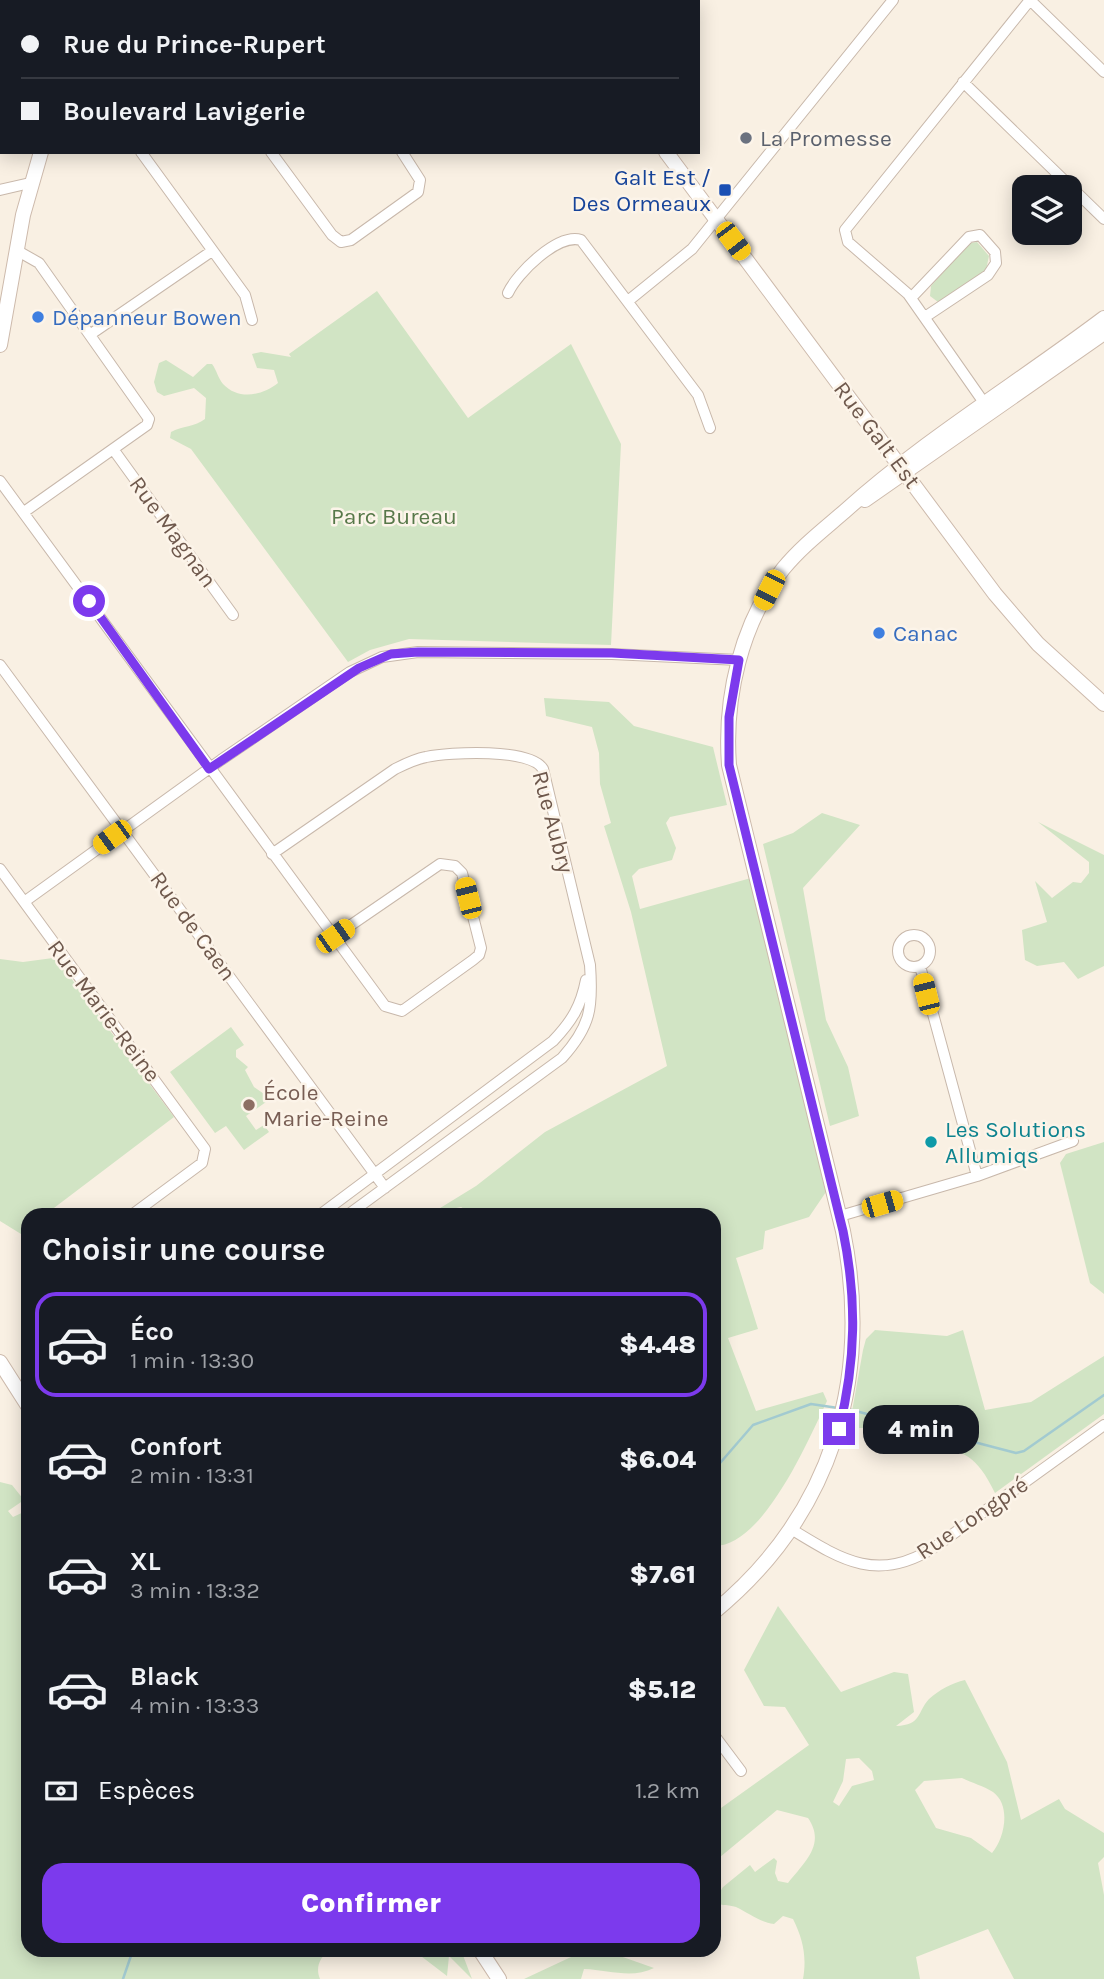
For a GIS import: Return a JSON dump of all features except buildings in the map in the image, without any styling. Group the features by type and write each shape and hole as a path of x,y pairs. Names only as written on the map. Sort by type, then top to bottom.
{"street":[{"path":"628,301 684,257 893,0"},
{"path":"989,408 911,298 848,242 845,230 1030,0 1104,72"},
{"path":"963,82 1104,219"},
{"path":"0,345 30,183 40,154"},
{"path":"142,154 244,295 252,320"},
{"path":"272,154 332,235 341,242 351,240 414,195 420,187 417,173 403,154"},
{"name":"Rue Galt Est","path":"667,154 1014,617 1063,668 1104,704"},
{"path":"0,190 30,183"},
{"path":"911,298 969,237 980,235 991,246 996,263 988,275 925,317"},
{"path":"508,293 516,278 558,243 576,239 587,246 698,396 710,428"},
{"path":"16,250 39,263 149,419 147,425 24,512"},
{"path":"91,334 212,251"},
{"path":"989,408 1104,318"},
{"path":"721,1606 762,1568 792,1530 834,1444 849,1390 855,1308 840,1216 729,765 729,717 739,660 755,618 782,570 795,555 842,513 902,469 1104,333"},
{"name":"Rue Magnan","path":"113,449 233,615"},
{"path":"0,481 385,1006 402,1011 479,955 481,948 462,873 448,863 440,863 335,936"},
{"path":"24,902 122,830 350,672 391,654 612,653 739,660"},
{"name":"Rue de Caen","path":"0,665 385,1188"},
{"name":"Rue Aubry","path":"272,854 395,769 413,760 478,753 532,758 543,769 590,965 592,996 586,1026 562,1058 357,1208"},
{"name":"Rue Marie-Reine","path":"0,869 198,1137 206,1154 202,1163 141,1208"},
{"name":"Rue Aubry","path":"329,1208 553,1041 570,1023 582,1003 590,965"},
{"path":"920,966 977,1176"},
{"path":"840,1216 977,1176 1073,1141"},
{"path":"0,1362 21,1395"},
{"name":"Rue Longpré","path":"792,1530 854,1564 880,1567 906,1562 934,1547 1104,1425"},
{"path":"721,1744 741,1771"},
{"path":"485,1957 499,1979"}],"green space":[{"path":"977,242 989,256 986,270 938,302 930,296 931,286 969,243"},
{"name":"Parc Bureau","path":"377,291 468,418 571,344 621,444 611,645 409,639 370,650 348,662 191,449 170,438 171,432 205,419 206,398 194,388 164,396 157,392 154,382 159,363 166,360 193,377 207,364 212,364 221,382 236,393 265,391 278,383 274,370 257,368 252,354 261,352 291,357 289,354"},
{"path":"544,698 609,702 634,726 713,747 727,805 670,817 666,823 676,848 672,860 639,869 632,876 640,909 751,878 828,1189 809,1217 765,1231 763,1249 736,1258 758,1329 728,1338 756,1411 823,1392 827,1401 796,1464 767,1511 750,1529 732,1542 721,1544 721,1208 440,1208 476,1186 545,1132 667,1066 631,912 604,826 611,823 600,784 599,753 592,727 546,716"},
{"path":"822,813 860,825 803,888 826,1020 848,1067 859,1116 830,1126 763,844 793,833"},
{"path":"1038,822 1104,855 1104,966 1078,979 1064,962 1037,966 1025,960 1022,930 1047,922 1035,881 1052,898 1073,882 1081,883 1089,873 1089,862"},
{"path":"53,958 65,970 174,1117 54,1208 21,1208 21,1234 0,1221 0,959 23,962"},
{"path":"231,1027 244,1045 236,1050 236,1057 248,1067 245,1070 254,1087 267,1096 263,1099 266,1102 246,1116 256,1130 264,1125 269,1132 244,1150 226,1126 215,1133 170,1072"},
{"path":"1104,1142 1104,1294 1090,1283 1060,1163 1066,1154"},
{"path":"875,1330 947,1336 963,1330 985,1410 1031,1402 1104,1356 1104,1414 995,1493 975,1462 965,1455 943,1450 895,1450 883,1428 849,1428 863,1350 866,1339"},
{"path":"0,1482 12,1485 21,1496 21,1502 8,1511 13,1517 21,1513 21,1957 323,1957 319,1963 320,1979 0,1979"},
{"path":"778,1606 841,1692 894,1672 908,1674 914,1712 896,1726 915,1720 929,1699 941,1690 965,1680 1007,1762 1021,1820 1059,1799 1065,1809 1104,1833 1104,1857 1098,1863 1104,1895 1104,1979 1014,1979 988,1929 916,1957 920,1979 803,1979 803,1948 793,1919 783,1916 774,1924 769,1923 736,1907 721,1904 723,1887 750,1865 755,1872 774,1858 777,1861 775,1873 778,1881 788,1883 807,1860 814,1844 813,1827 808,1818 777,1810 721,1856 721,1808 809,1745 785,1707 764,1706 744,1670","holes":["859,1758 872,1771 874,1780 852,1786 839,1806 833,1802 843,1781 846,1759","962,1778 986,1788 999,1798 1004,1814 1003,1831 992,1853 971,1838 936,1828 915,1790 924,1781"]},
{"path":"422,1957 449,1957 447,1976"},
{"path":"450,1957 464,1957 472,1979"},
{"path":"571,1957 623,1957 654,1968 637,1973 584,1969 581,1979 524,1979"}],"waterway":[{"path":"848,1409 1016,1453 1024,1451 1104,1395"},
{"path":"721,1462 753,1425 811,1404 838,1408"},
{"path":"123,1979 131,1957"}],"place":[{"name":"La Promesse","path":"746,138"},
{"name":"Galt Est / Des Ormeaux","path":"725,190"},
{"name":"Dépanneur Bowen","path":"38,317"},
{"name":"Canac","path":"879,633"},
{"name":"École Marie-Reine","path":"249,1105"},
{"name":"Les Solutions Allumiqs","path":"931,1142"}],"route":[{"path":"89,601 209,769 350,672 391,654 612,653 739,660 731,693 727,740 729,765 802,1057 852,1278 855,1308 853,1351 849,1390 839,1429"}]}
